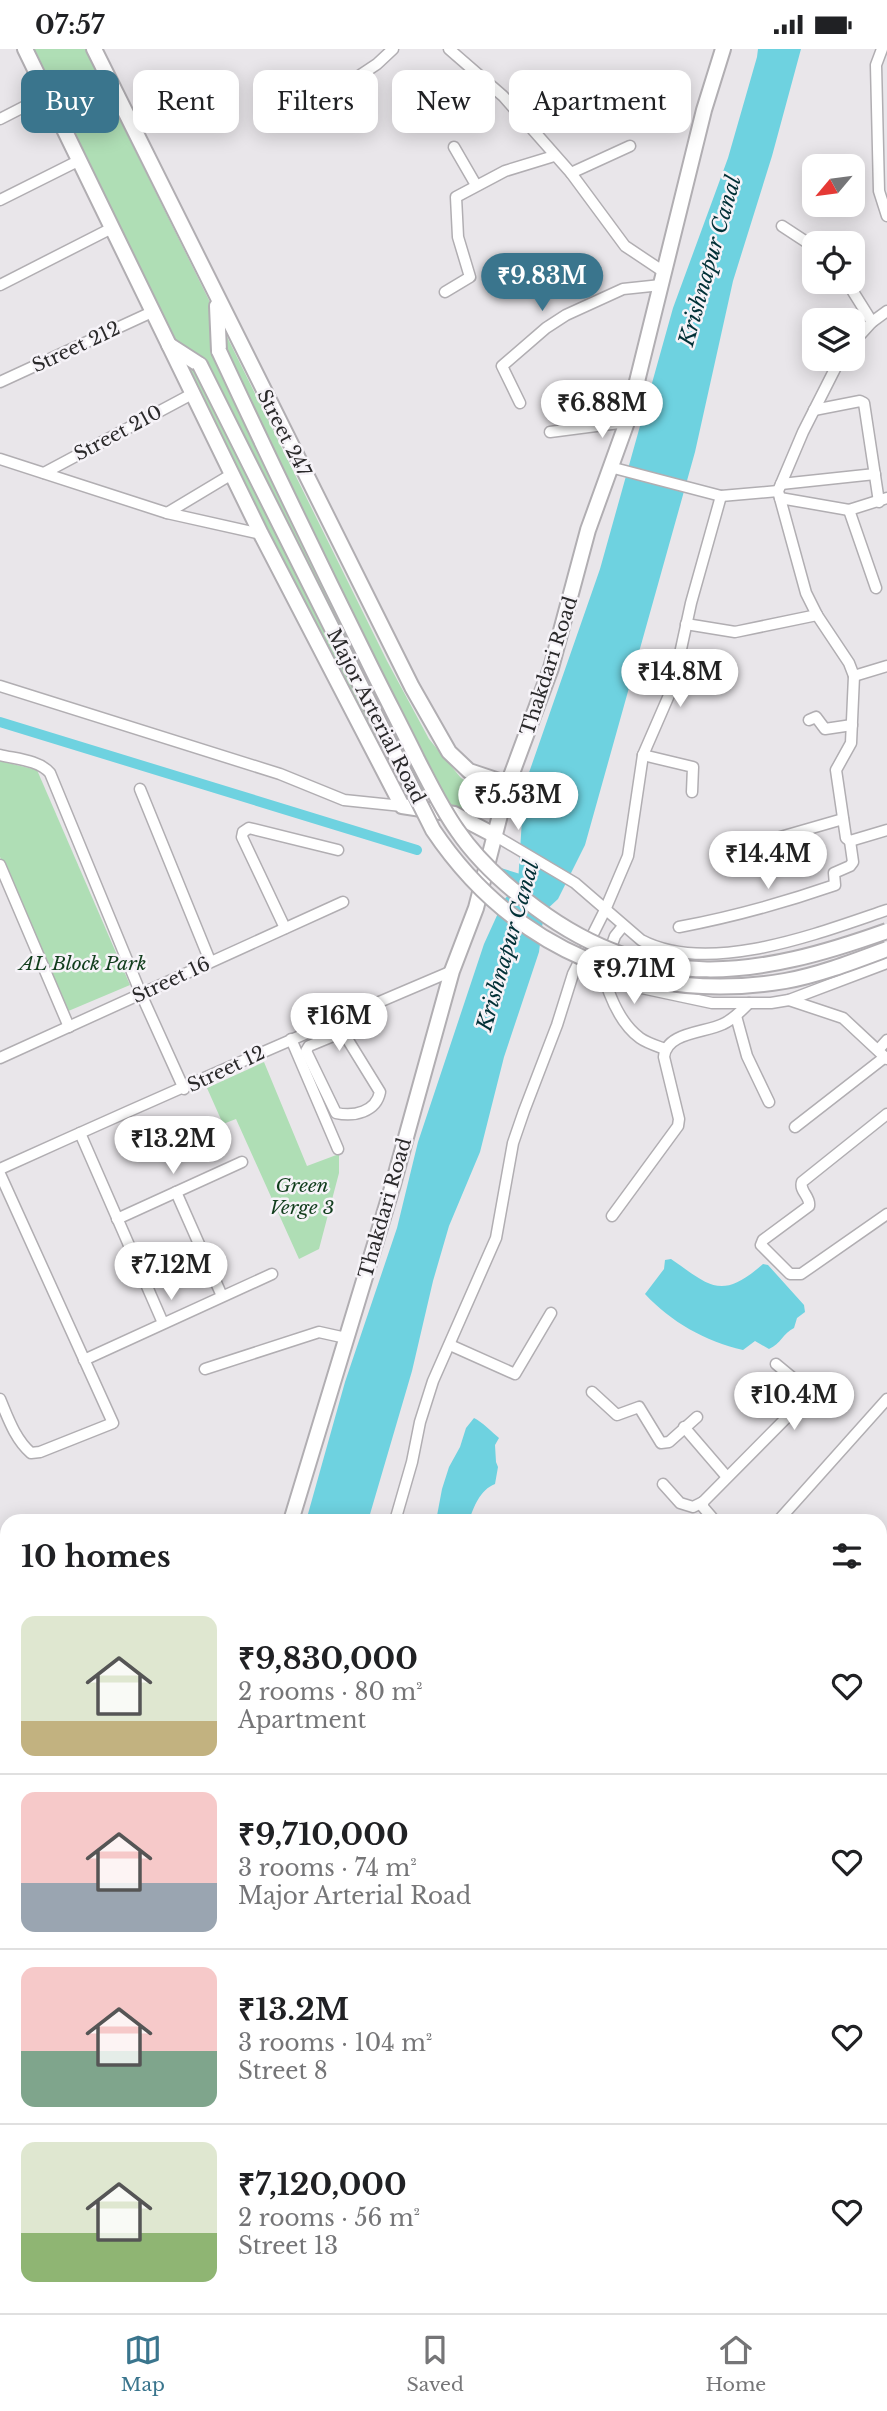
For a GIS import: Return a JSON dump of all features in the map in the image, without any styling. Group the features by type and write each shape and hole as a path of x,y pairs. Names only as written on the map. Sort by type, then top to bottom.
{"street":[{"path":"25,49 35,70"},
{"name":"Street 247","path":"94,49 394,655 449,751 469,771 508,784"},
{"path":"367,70 393,49"},
{"path":"449,49 503,96 571,173 620,240 662,279"},
{"name":"Thakdari Road","path":"293,1514 392,1188 452,971 476,908 508,784 551,668 589,530 617,468 704,110 723,49"},
{"path":"881,51 876,65 879,191 886,210"},
{"path":"0,119 21,108"},
{"path":"65,133 261,534 402,806"},
{"path":"571,173 630,146"},
{"path":"454,147 476,185"},
{"path":"445,292 470,277 458,237 455,202 459,194 520,166 554,156"},
{"path":"0,200 78,161"},
{"path":"782,226 802,239"},
{"path":"0,285 112,228"},
{"path":"520,403 502,366 546,328 566,315 614,292 662,279"},
{"path":"854,294 872,322"},
{"name":"Major Arterial Road","path":"216,297 219,351 295,515 438,800 471,848 509,886 556,923 602,948 647,962 684,969 774,965 805,958 887,931"},
{"path":"865,330 887,310"},
{"name":"Street 212","path":"0,382 152,312"},
{"name":"Major Arterial Road","path":"168,344 200,365 438,838 460,868 513,917 557,945 619,973 708,987 737,987 786,981 809,976 887,949"},
{"path":"679,927 724,919 835,885 834,873 853,862 850,841 846,838 842,819 836,770 851,743 854,676 849,663 817,615 806,593 780,491 814,410 834,371"},
{"name":"Street 210","path":"44,473 192,394"},
{"path":"780,491 849,510 883,500 875,474 863,401 814,410"},
{"path":"550,432 627,422"},
{"path":"0,459 167,513 261,534"},
{"path":"617,468 721,496 780,491 875,474"},
{"path":"167,513 232,474"},
{"path":"397,1514 433,1381 496,1238 513,1143 524,1111 557,1025 573,974 628,856 643,755 673,686 686,624 721,496"},
{"path":"849,510 876,588"},
{"path":"686,624 735,632 817,615"},
{"path":"854,676 887,666"},
{"path":"0,686 280,774 344,800 454,814 575,883 623,926 653,946 702,954 727,952 827,931 887,909"},
{"path":"809,720 816,717 825,729 852,725"},
{"path":"0,755 36,763 46,767 50,773 141,994 184,1089"},
{"path":"643,755 693,767 692,792"},
{"path":"140,789 210,961"},
{"path":"777,838 842,819"},
{"path":"285,928 242,837 243,832 249,828 338,850"},
{"path":"850,841 887,830"},
{"path":"0,865 69,1027"},
{"name":"Street 16","path":"0,1058 343,902"},
{"path":"623,926 615,936 609,953 608,964 617,978 637,987 712,1003 789,1000 887,963"},
{"path":"601,966 608,993 628,1026 638,1037 665,1049"},
{"name":"Street 12","path":"0,1172 291,1038 452,971"},
{"path":"789,1000 843,1018 884,1055"},
{"path":"612,1216 678,1126 679,1119 664,1057 665,1049 674,1039 720,1025 736,1016 750,1003"},
{"path":"736,1016 747,1056 769,1102"},
{"path":"328,1023 333,1035"},
{"path":"306,1033 312,1045"},
{"path":"343,1033 346,1036 380,1092 376,1103 362,1113 336,1113 306,1051 312,1045 333,1035 343,1033"},
{"path":"291,1038 338,1149"},
{"path":"795,1127 884,1055 887,1040"},
{"path":"887,1114 802,1182 801,1187 810,1201 809,1206 763,1240 761,1245 790,1274 801,1274 887,1214"},
{"path":"80,1133 163,1323"},
{"path":"117,1219 242,1162"},
{"path":"0,1172 113,1423 40,1452 31,1453 15,1433 0,1399"},
{"path":"176,1192 222,1297"},
{"path":"84,1360 272,1274"},
{"path":"450,1345 515,1374 551,1313"},
{"path":"205,1369 319,1332 346,1338"},
{"path":"663,1483 680,1503 694,1507 703,1502 811,1393 776,1364"},
{"path":"592,1392 617,1415 639,1408 661,1443 669,1442 697,1417"},
{"path":"784,1514 887,1399"},
{"path":"684,1427 727,1477"},
{"path":"703,1502 703,1507 709,1514"}],"green space":[{"path":"34,49 85,49 95,70 44,70"},
{"path":"119,118 387,661 429,739 461,778 489,796 481,814 437,800 416,790 397,776 275,546 75,133 119,133"},
{"name":"AL Block Park","path":"0,761 37,770 130,985 66,1012 0,857"},
{"name":"Green Verge 3","path":"264,1062 307,1166 339,1154 339,1173 319,1249 299,1259 236,1119 223,1124 207,1088"}],"water":[{"name":"Krishnapur Canal","path":"758,49 801,49 772,156 733,281 695,452 585,845 558,899 544,912 539,952 504,1057 480,1152 449,1226 412,1371 370,1514 308,1514 345,1382 397,1228 418,1142 484,944 504,900 518,883 524,787 600,569 673,308 728,158"},
{"path":"671,1259 706,1282 726,1286 749,1276 763,1264 768,1265 804,1305 805,1312 797,1318 794,1328 769,1349 755,1341 743,1350 715,1341 677,1322 645,1294 664,1269 665,1260"},
{"path":"474,1418 499,1438 495,1445 498,1467 495,1484 481,1494 471,1514 437,1514 449,1467 466,1428"}],"waterway":[{"path":"0,722 417,850"},
{"name":"Krishnapur Canal","path":"497,872 526,881"}]}
